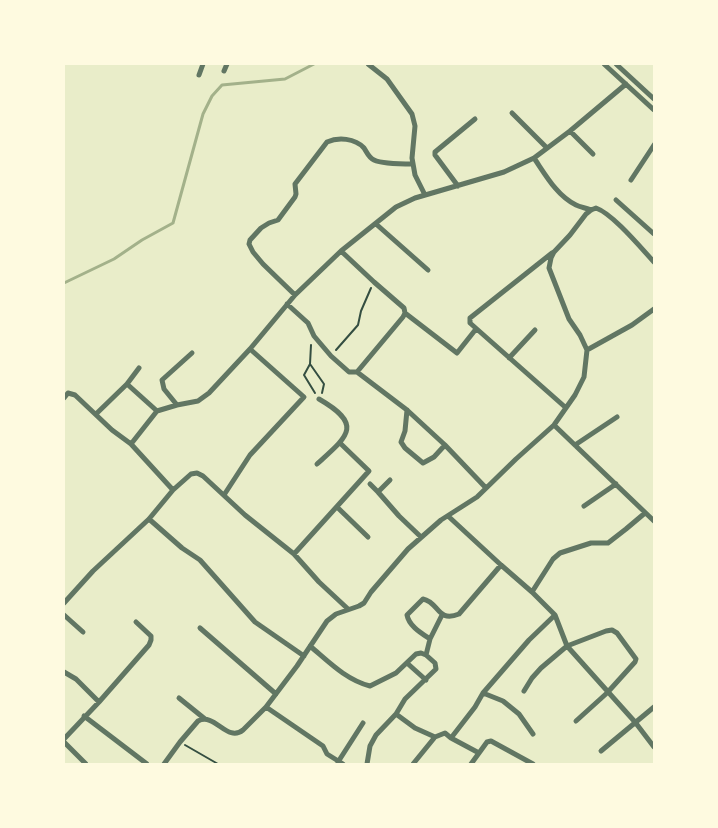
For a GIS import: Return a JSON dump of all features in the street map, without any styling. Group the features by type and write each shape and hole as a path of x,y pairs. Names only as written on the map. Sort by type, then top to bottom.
{"street":[{"path":"199,75 203,64"},
{"path":"224,71 227,64"},
{"path":"368,64 387,78 412,114 414,126 412,149 414,175 424,195"},
{"path":"604,64 654,110"},
{"path":"616,64 654,97"},
{"path":"131,444 157,411 198,401 209,394 295,295 341,251 396,207 424,195 504,172 534,158 570,131 626,84"},
{"path":"512,113 547,148"},
{"path":"458,186 435,156 435,152 475,119"},
{"path":"570,131 592,154"},
{"path":"295,295 253,252 250,247 250,240 261,228 278,220 295,197 295,184 327,142 332,139 352,141 362,146 372,159 377,161 413,164"},
{"path":"631,180 654,145"},
{"path":"534,158 563,195 576,205 591,210"},
{"path":"616,200 654,234"},
{"path":"565,407 476,329 470,323 470,318 554,252 586,214 596,208 617,224 654,262"},
{"path":"376,224 428,270"},
{"path":"341,251 404,308 405,313 456,353 476,329"},
{"path":"179,698 205,719 228,732 236,734 243,730 266,707 327,621 336,614 364,603 399,559 421,537 441,520 477,497 554,424 575,396 584,378 587,350 569,319 549,268 554,252"},
{"path":"287,304 308,323 314,336 348,372 358,372 407,410 445,445 486,488"},
{"path":"587,350 632,325 654,309"},
{"path":"358,372 405,313"},
{"path":"509,358 535,330"},
{"path":"224,495 250,455 304,397 250,348"},
{"path":"177,405 164,389 162,380 192,353"},
{"path":"96,414 127,384 139,368"},
{"path":"127,384 157,411"},
{"path":"64,398 68,393 74,394 112,430 131,444 173,490"},
{"path":"317,464 340,443 347,431 344,419 319,399"},
{"path":"407,410 405,431 401,442 405,448 423,464 445,445"},
{"path":"575,445 617,417"},
{"path":"554,424 645,513 654,519"},
{"path":"294,554 369,471 340,443"},
{"path":"64,603 93,571 149,519 173,490 191,474 197,473 203,476 245,515 294,554 319,582 348,609"},
{"path":"378,492 390,480"},
{"path":"370,484 421,537"},
{"path":"584,506 616,484"},
{"path":"337,507 368,536"},
{"path":"532,592 553,558 560,553 591,543 608,542 626,530 645,513"},
{"path":"448,516 555,615 567,646 635,722 654,747"},
{"path":"149,519 182,548 200,560 255,622 304,656"},
{"path":"430,639 407,620 407,616 423,599 428,600 442,615 452,616 459,614 501,566"},
{"path":"64,614 83,632"},
{"path":"426,655 430,639 442,615"},
{"path":"451,738 483,693 529,640 555,615"},
{"path":"86,764 64,740 149,644 151,636 136,622"},
{"path":"200,628 276,694"},
{"path":"524,691 541,668 567,646 612,630 617,633 636,659 633,666 608,692 576,721"},
{"path":"310,646 349,678 370,686 396,673 416,654 426,655 435,663 436,670 405,699 396,714 376,735 370,746 368,764"},
{"path":"406,663 426,680"},
{"path":"64,672 76,679 98,702"},
{"path":"483,693 503,701 519,714 533,734"},
{"path":"266,707 323,746 327,754 340,763 364,723"},
{"path":"601,751 654,707"},
{"path":"396,714 415,728 435,737"},
{"path":"84,716 147,764"},
{"path":"164,764 198,721 205,719"},
{"path":"413,764 435,737 445,733 479,753"},
{"path":"471,764 487,742 492,741 533,764"}],"path":[{"path":"331,356 358,325 360,312 374,282"},
{"path":"314,336 310,350 310,364 304,375 319,399"},
{"path":"310,364 324,384 319,399"},
{"path":"180,742 218,764"}],"waterway":[{"path":"64,283 114,259 142,240 173,223 203,114 212,96 222,85 285,79 314,64"}]}
